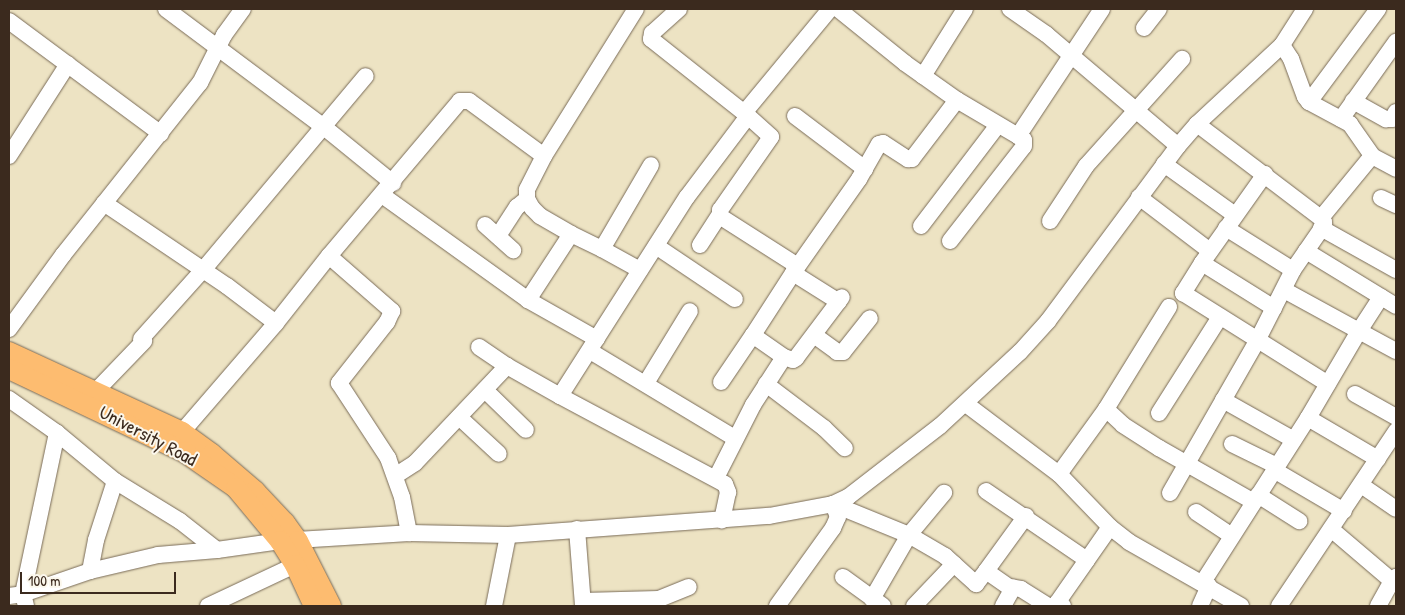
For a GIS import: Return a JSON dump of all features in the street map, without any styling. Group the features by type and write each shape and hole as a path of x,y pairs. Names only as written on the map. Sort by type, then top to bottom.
{"main road":[{"path":"9,352 182,432 212,454 255,491 331,606"},
{"name":"University Road","path":"9,369 184,452 236,488 289,541 295,566 314,606"}],"street":[{"path":"9,329 104,203 200,83 224,34 243,9"},
{"path":"636,9 544,156 527,190 527,199 540,216 640,270"},
{"path":"679,9 652,33 651,38 746,114 771,137 720,210 720,214 700,245"},
{"path":"560,396 687,197 746,114 830,9"},
{"path":"838,9 923,76 958,100 1024,140 1024,146 950,241"},
{"path":"923,76 965,9"},
{"path":"1010,9 1041,30 1178,146"},
{"path":"1018,136 1102,9"},
{"path":"1144,28 1159,9"},
{"path":"19,599 90,571 158,555 362,535 408,533 508,535 722,520 798,512 833,504 848,497 966,404 1010,363 1048,321 1178,146 1197,124 1282,46 1304,9"},
{"path":"1309,102 1378,9"},
{"path":"171,10 393,182"},
{"path":"9,21 161,134"},
{"path":"1341,119 1396,42"},
{"path":"1282,46 1291,59 1305,97 1309,102 1341,119 1355,130 1372,156 1396,169"},
{"path":"1050,222 1086,166 1182,59"},
{"path":"11,148 68,64"},
{"path":"95,392 143,340 366,76"},
{"path":"182,432 276,323 329,256 456,105 465,100 544,156"},
{"path":"721,382 796,269 866,169 877,147 883,143 912,159 958,100"},
{"path":"1353,101 1386,119 1392,119 1396,112"},
{"path":"795,116 866,169"},
{"path":"1197,124 1265,174 1321,223 1396,270"},
{"path":"921,226 998,125"},
{"path":"1170,493 1257,341 1293,270 1321,223 1372,156"},
{"path":"1164,164 1230,222 1293,270"},
{"path":"602,249 651,165"},
{"path":"1265,174 1230,222 1183,293 1328,384"},
{"path":"382,195 646,384 735,438"},
{"path":"1140,197 1206,257 1274,308"},
{"path":"1381,198 1396,205"},
{"path":"498,236 517,207 527,199"},
{"path":"104,203 203,270 276,323"},
{"path":"720,214 721,217 840,299 793,360 784,357 753,336"},
{"path":"485,226 513,250"},
{"path":"528,300 571,234"},
{"path":"656,246 735,299"},
{"path":"1306,251 1396,306"},
{"path":"329,256 392,311 387,322 339,383 377,437 388,458 395,476 408,533"},
{"path":"1284,290 1396,351"},
{"path":"1200,606 1206,584 1232,536 1308,418 1381,297"},
{"path":"1059,474 1106,409 1169,307"},
{"path":"646,384 690,310"},
{"path":"1159,412 1220,317"},
{"path":"814,335 837,352 843,352 870,318"},
{"path":"479,347 507,366 560,396 716,478 728,488 722,520"},
{"path":"716,478 735,438 784,357"},
{"path":"395,476 415,463 507,366"},
{"path":"766,384 824,428 844,448"},
{"path":"484,390 526,430"},
{"path":"1355,394 1396,417"},
{"path":"9,399 57,433 115,481 180,521 217,550"},
{"path":"1223,400 1294,440"},
{"path":"966,404 1059,474 1110,527 1129,542 1206,584 1241,606"},
{"path":"1106,409 1131,430 1186,464 1299,520"},
{"path":"459,417 499,454"},
{"path":"1308,418 1378,459"},
{"path":"1279,606 1396,431"},
{"path":"19,599 57,433"},
{"path":"1232,444 1344,511"},
{"path":"90,571 96,540 115,481"},
{"path":"1361,485 1396,509"},
{"path":"986,491 1026,516 1087,560"},
{"path":"843,577 878,602 909,535 944,493"},
{"path":"833,504 909,535 954,564 976,584 1026,516"},
{"path":"777,606 833,528 838,517 833,504"},
{"path":"1196,512 1232,536"},
{"path":"986,571 1013,588 1021,589 1056,605 1110,527"},
{"path":"577,529 583,604 659,599 689,587"},
{"path":"1331,529 1394,579 1378,606"},
{"path":"494,606 508,535"},
{"path":"914,606 954,564"},
{"path":"208,606 295,566"},
{"path":"1003,606 1013,588"}]}
